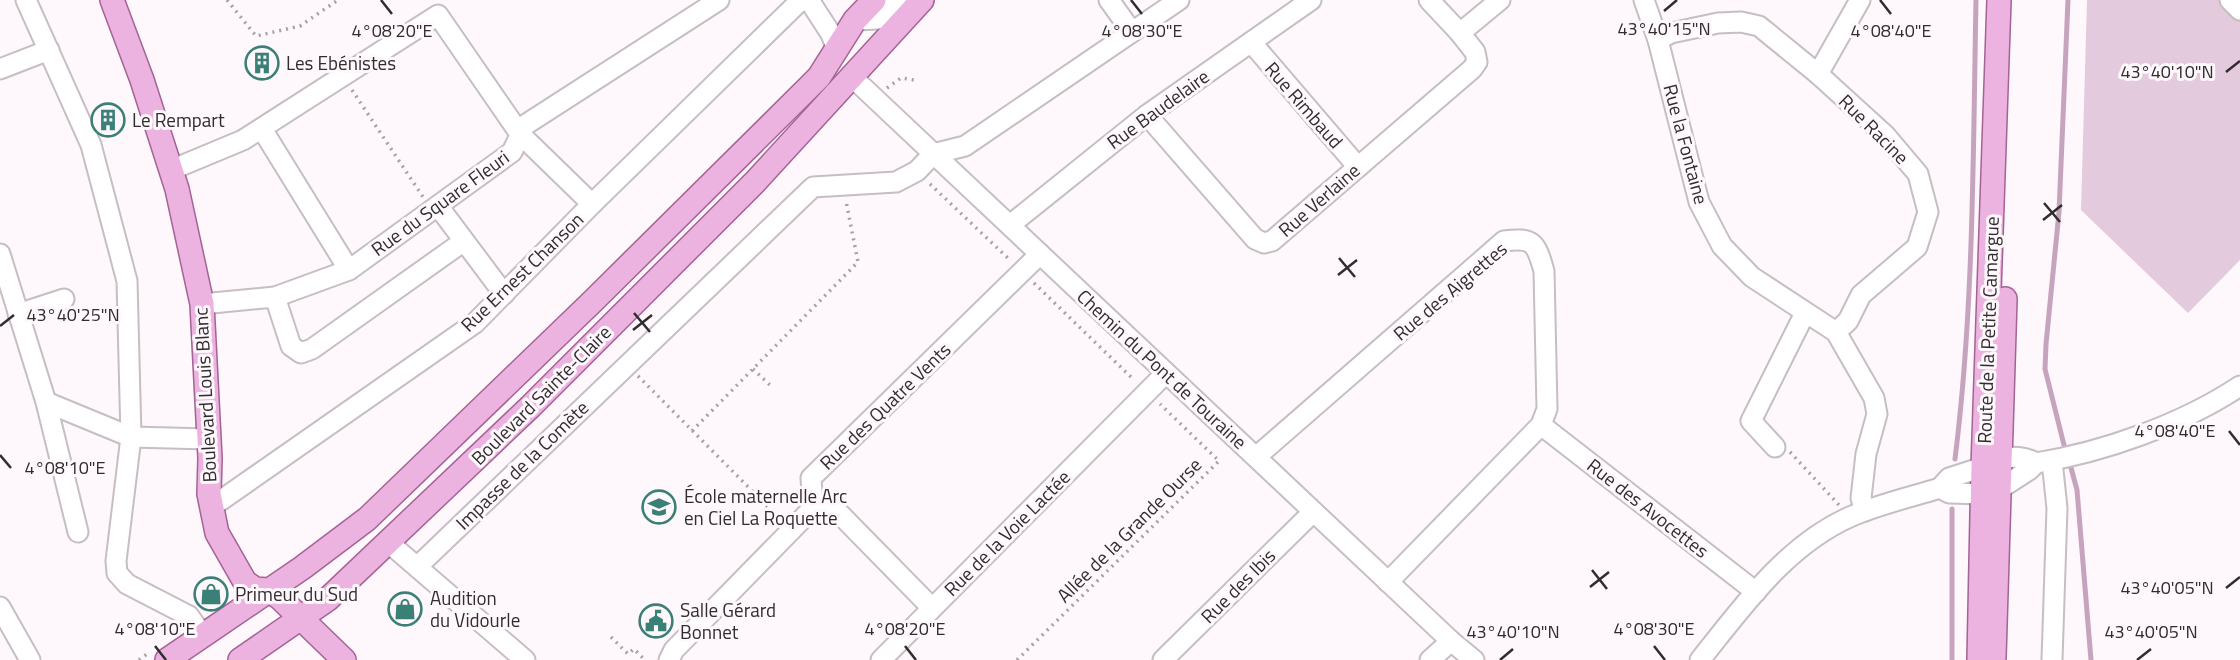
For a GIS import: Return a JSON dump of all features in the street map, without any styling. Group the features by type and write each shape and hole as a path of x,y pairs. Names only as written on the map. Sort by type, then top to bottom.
{"main road":[{"name":"Boulevard Louis Blanc","path":"112,0 142,80 171,170 202,304 210,502 217,533 245,582 255,589 268,590 303,618 344,660"},
{"name":"Boulevard Sainte-Claire","path":"167,660 302,568 367,519 592,302 819,76 855,20 874,0"},
{"name":"Boulevard Sainte-Claire","path":"240,660 328,599 530,407 755,182 922,0"},
{"name":"Route de la Petite Camargue","path":"1994,660 1992,463 1999,0"},
{"name":"Route de la Petite Camargue","path":"1992,463 2013,0"},
{"path":"819,76 844,85 841,60 836,47"},
{"name":"Route de la Petite Camargue","path":"1979,660 1992,491"},
{"path":"367,519 389,543"}],"street":[{"path":"26,0 91,145 127,281 131,437 116,561 117,573 127,584 189,616 203,636"},
{"name":"Rue du Square Fleuri","path":"202,304 275,297 349,270 512,152 525,125 719,0"},
{"name":"Rue Ernest Chanson","path":"210,502 220,501 475,323 592,204 801,0"},
{"path":"809,0 831,34 836,47"},
{"path":"855,20 879,19 897,0"},
{"path":"1109,0 1132,32"},
{"path":"933,154 964,146 1179,0"},
{"name":"Rue Baudelaire","path":"1010,226 1015,219 1147,115 1311,0"},
{"path":"1429,0 1460,33 1500,0"},
{"name":"Rue la Fontaine","path":"1644,0 1658,40 1699,202 1722,246 1752,277 1836,332 1874,398 1877,414 1866,454 1857,514"},
{"path":"1818,74 1860,0"},
{"path":"2230,0 2240,10"},
{"path":"171,170 243,140 262,129 438,15 520,134 592,204"},
{"name":"Rue Racine","path":"1658,40 1671,33 1718,23 1741,22 1759,26 1818,74 1885,135 1918,174 1928,212 1917,247 1861,295 1848,321 1836,332"},
{"name":"Rue Verlaine","path":"1147,115 1255,239 1264,243 1272,241 1472,69 1477,62 1475,52 1460,33"},
{"name":"Rue Rimbaud","path":"1251,42 1358,167"},
{"path":"0,69 49,50"},
{"name":"Chemin du Pont de Touraine","path":"844,85 876,99 1313,512 1474,660"},
{"path":"262,129 349,270"},
{"name":"Impasse de la Comète","path":"418,566 813,187 896,182 917,171 933,154"},
{"path":"435,208 504,294"},
{"name":"Rue des Aigrettes","path":"1256,457 1504,241 1524,238 1538,250 1545,271 1546,409 1541,425"},
{"path":"275,297 291,346 301,353 312,349 464,241"},
{"path":"0,254 46,402 78,532"},
{"name":"Rue des Quatre Vents","path":"813,508 811,478 1040,254"},
{"path":"18,314 65,299"},
{"path":"1775,447 1751,421 1805,313"},
{"name":"Rue de la Voie Lactée","path":"813,508 832,506 932,608 1166,373"},
{"path":"1940,488 1949,493 1992,491 2044,462 2141,435 2192,413 2240,386"},
{"path":"46,402 131,437 209,439"},
{"path":"1388,582 1541,425"},
{"name":"Rue des Avocettes","path":"1541,425 1756,592"},
{"path":"1700,660 1780,566 1804,545 1857,514 1940,488 1950,478 2006,457 2044,462"},
{"path":"2044,462 2057,508 2052,660"},
{"path":"669,660 674,650 813,508"},
{"name":"Rue des Ibis","path":"1163,660 1313,512"},
{"path":"389,543 525,660"},
{"path":"0,607 30,660"},
{"path":"881,660 932,608"},
{"path":"1430,660 1451,641"}],"path":[{"path":"228,0 256,36 300,26 338,0"},
{"path":"344,77 435,208"},
{"path":"876,99 901,78 914,80"},
{"path":"692,430 858,262 843,185"},
{"path":"627,365 791,530"},
{"path":"753,369 772,387"},
{"name":"Allée de la Grande Ourse","path":"1017,660 1219,461 1147,392"},
{"path":"1775,447 1794,453 1857,514"},
{"path":"611,637 628,654 634,649 645,660"}],"shaded area":[{"path":"2087,0 2240,0 2240,260 2188,313 2081,210"}],"waterway":[{"path":"1955,459 1969,287 1976,0"},
{"path":"2064,445 2045,369 2059,212 2068,0"},
{"path":"2070,464 2077,490 2091,660"},
{"path":"1952,509 1952,660"}],"place":[{"name":"Les Ebénistes","path":"262,63"},
{"name":"Le Rempart","path":"108,120"},
{"name":"École maternelle Arc en Ciel La Roquette","path":"659,507"},
{"name":"Primeur du Sud","path":"211,594"},
{"name":"Audition du Vidourle","path":"405,609"},
{"name":"Salle Gérard Bonnet","path":"656,621"}]}
